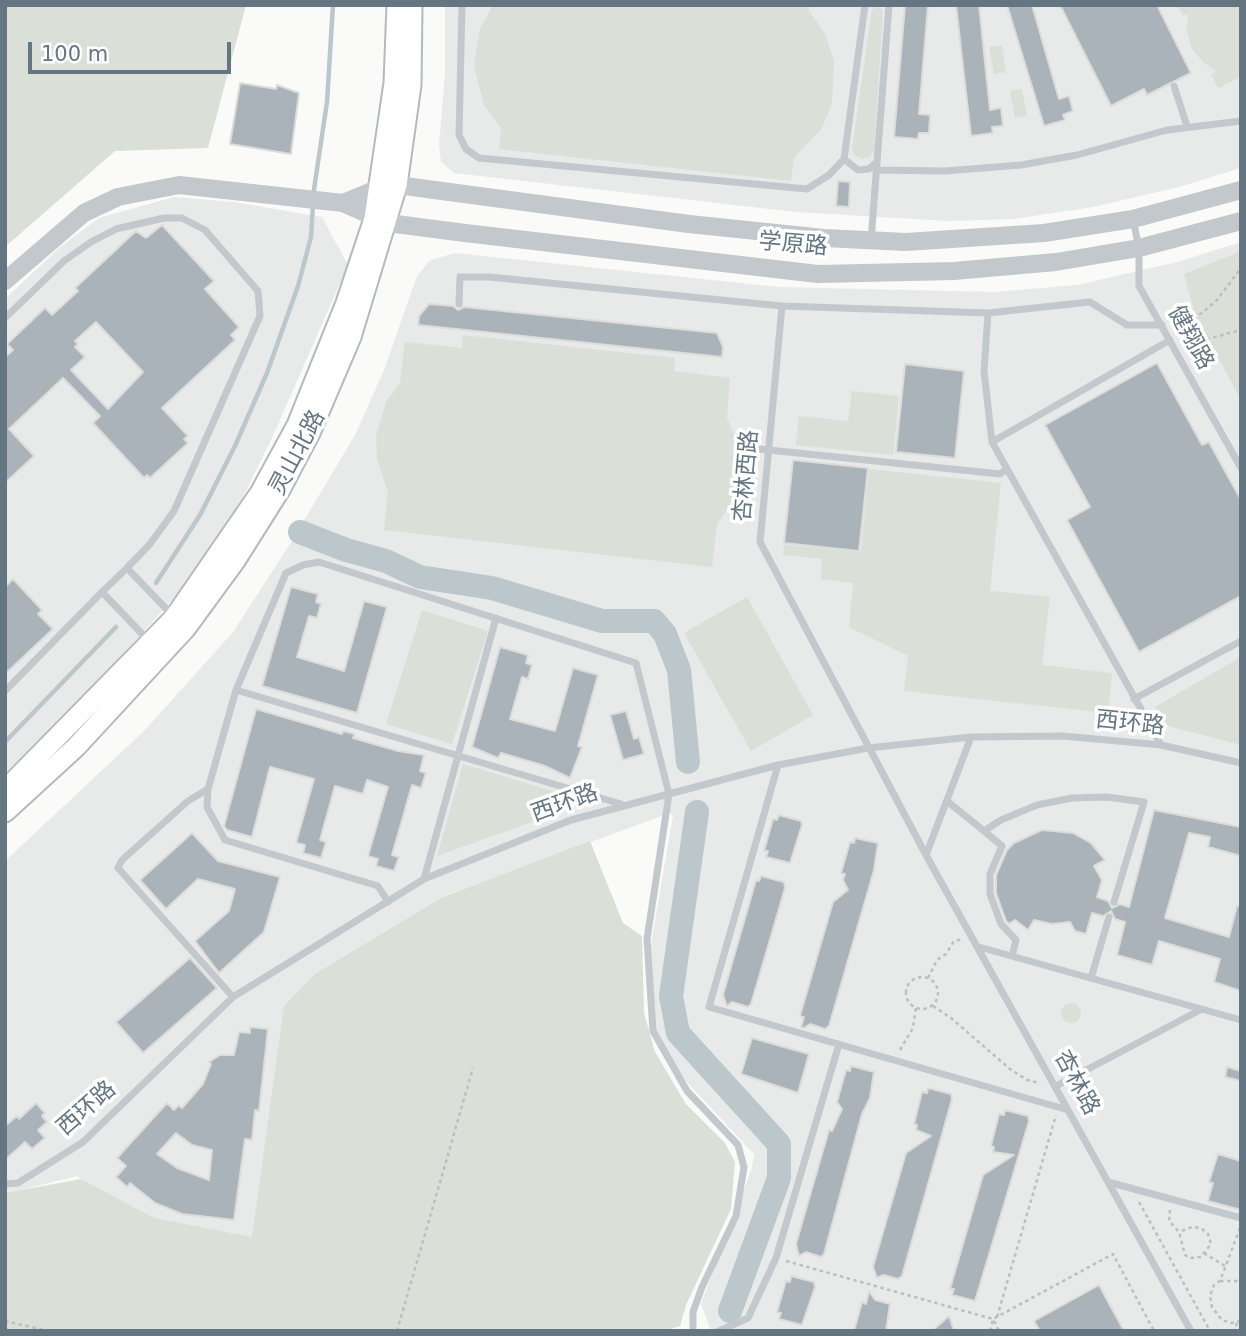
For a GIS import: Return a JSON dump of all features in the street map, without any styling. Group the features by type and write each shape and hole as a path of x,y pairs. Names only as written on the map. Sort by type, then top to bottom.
{"main road":[{"name":"灵山北路","path":"388,186 397,5"},
{"name":"灵山北路","path":"5,813 76,747 186,628 235,561 281,488 332,385 351,337 411,85 412,5"},
{"name":"灵山北路","path":"5,790 174,618 260,492 296,425 381,220"}],"street":[{"name":"学原路","path":"5,281 83,213 118,197 179,185 343,203 381,220 818,274 954,271 1056,262 1139,248 1241,221"},
{"name":"学原路","path":"343,203 388,186 689,224 870,242 953,241 1044,233 1133,219 1241,190"}],"lane":[{"path":"462,5 459,135 466,149 479,158 807,189 829,175 844,159 865,5"},
{"path":"870,242 889,5"},
{"path":"1174,86 1186,126"},
{"path":"877,170 945,171 1021,165 1077,155 1186,126 1241,121"},
{"path":"844,159 858,170 869,169 878,160"},
{"path":"5,318 64,261 91,242 116,229 164,218 182,218 205,230 258,291 261,304 258,322 174,511 150,544 5,691"},
{"name":"健翔路","path":"1133,219 1139,248 1139,286 1241,467"},
{"path":"459,304 460,277 782,306 988,313 1090,302 1127,325 1163,328"},
{"name":"杏林西路","path":"782,306 760,542 868,748"},
{"path":"988,313 984,370 992,442 1161,745"},
{"path":"992,442 1170,340"},
{"path":"740,447 1000,474 1007,469"},
{"path":"388,902 379,886 225,840 207,807 208,789 236,690 286,573 303,565 319,562 636,663 669,794 647,939 653,1031 687,1091 738,1145 744,1167 736,1216 702,1287 693,1312 693,1331"},
{"path":"127,568 174,618"},
{"path":"102,592 151,643"},
{"path":"424,879 496,618"},
{"path":"1134,699 1241,641"},
{"path":"236,690 459,753 622,804"},
{"name":"西环路","path":"5,1184 18,1183 83,1142 233,997 424,879 571,820 622,804 778,765 868,748 971,737 1063,736 1161,745 1241,763"},
{"path":"926,855 971,737"},
{"name":"杏林路","path":"868,748 1191,1331"},
{"path":"778,765 709,1007 1068,1110"},
{"path":"208,789 188,801 122,860 118,868 233,997"},
{"path":"984,831 1018,812 1056,800 1090,797 1144,802 1114,902"},
{"path":"947,801 1002,846 990,874 990,894 996,915 1016,940 1012,956"},
{"path":"1091,978 1109,917"},
{"path":"979,947 1241,1020"},
{"path":"1056,1086 1200,1009"},
{"path":"719,1331 748,1318 776,1258 839,1044"},
{"path":"1108,1182 1241,1218"}],"path":[{"path":"1163,328 1202,313 1217,300 1241,268"},
{"path":"1184,321 1196,342 1241,330"},
{"path":"928,978 937,960 946,954 954,941 973,936"},
{"path":"928,978 917,978 908,985 908,1002 916,1008 933,1006 1027,1080 1056,1086"},
{"path":"928,978 938,990 933,1006"},
{"path":"895,1060 913,1028 916,1008"},
{"path":"397,1331 473,1068"},
{"path":"997,1317 1059,1107"},
{"path":"1132,1189 1210,1331"},
{"path":"1172,1199 1169,1221 1179,1232 1185,1255 1196,1258 1204,1254 1211,1244 1205,1231 1192,1227 1179,1232"},
{"path":"1238,1331 1238,1322 1222,1320 1212,1307 1212,1290 1220,1281 1241,1225"},
{"path":"776,1258 993,1319 1113,1254 1154,1331"},
{"path":"1204,1254 1226,1267"},
{"path":"1220,1281 1241,1281"},
{"path":"990,1331 993,1319"},
{"path":"993,1319 999,1331"},
{"path":"5,1321 48,1331"}],"shaded area":[{"path":"5,5 246,5 208,148 115,151 5,247"},
{"path":"445,5 1241,5 1241,168 1179,187 1093,207 1014,219 949,221 796,212 454,173 441,162 439,144 445,74"},
{"path":"493,5 809,5 809,11 825,34 834,61 832,103 822,128 794,158 791,181 499,149 501,128 484,105 474,66 480,29"},
{"path":"1177,5 1241,5 1241,77 1218,88 1211,74 1216,71 1203,62 1192,49 1187,31 1188,14 1183,16"},
{"path":"878,6 883,11 874,150 870,157 863,159 855,156 852,148 872,10"},
{"path":"1002,45 1006,72 994,74 989,47"},
{"path":"1022,89 1027,116 1015,118 1010,91"},
{"path":"174,197 234,202 322,217 348,265 272,438 239,505 197,573 122,655 5,773 5,299 60,247 99,218"},
{"path":"1241,242 1241,1331 711,1331 701,1304 752,1168 754,1154 683,1078 653,1033 649,956 673,816 670,813 447,895 304,989 266,1241 209,1247 111,1203 77,1176 5,1194 5,861 144,731 233,632 290,544 355,435 384,370 417,276 430,260 455,253 779,287 994,292 1077,285 1177,262"},
{"path":"1241,251 1241,400 1196,317 1184,274"},
{"path":"463,335 675,358 674,371 730,378 727,418 736,439 739,473 730,505 717,524 712,567 384,530 388,492 377,459 376,436 386,402 400,383 405,342 462,348"},
{"path":"852,391 899,396 893,455 796,445 799,416 848,421"},
{"path":"869,469 1001,483 990,591 1050,597 1042,665 1112,673 1108,713 904,691 908,656 849,627 853,583 821,579 822,559 783,555 784,545 861,552"},
{"path":"747,597 813,715 751,751 684,633"},
{"path":"422,610 488,631 452,744 386,724"},
{"path":"1241,657 1241,745 1168,726 1155,707"},
{"path":"463,764 575,798 579,805 437,856"},
{"path":"590,841 623,923 642,936 644,1013 655,1052 686,1104 725,1143 735,1162 731,1209 686,1305 680,1326 664,1331 5,1331 5,1193 81,1179 154,1218 252,1237 284,1006 315,974 443,897"},
{"path":"1067,1003 1075,1003 1081,1013 1075,1023 1067,1023 1061,1017 1061,1009"}],"building":[{"path":"905,5 928,5 919,114 930,115 929,133 919,133 918,139 894,137"},
{"path":"956,5 979,5 990,110 1001,108 1003,126 992,127 993,133 971,136"},
{"path":"1007,5 1032,5 1059,99 1069,96 1073,111 1063,115 1065,120 1044,126"},
{"path":"1060,5 1157,5 1191,73 1147,95 1144,89 1111,106"},
{"path":"240,83 276,89 277,85 299,93 291,154 230,144"},
{"path":"838,181 850,182 849,207 836,206"},
{"path":"162,225 214,281 205,289 239,327 231,335 235,340 162,408 188,436 184,439 188,443 150,478 147,475 144,478 93,423 100,416 63,378 9,429 34,456 5,483 5,357 13,350 7,344 45,308 52,315 78,291 75,288 136,231 146,238","holes":["96,322 143,372 108,409 71,370 85,357 75,347 78,344 75,341"]},
{"path":"429,304 453,306 458,310 464,307 717,333 723,347 722,357 418,325 419,316"},
{"path":"1157,363 1202,445 1209,442 1241,500 1241,596 1139,652 1067,520 1090,507 1045,425"},
{"path":"905,364 964,371 955,458 896,452"},
{"path":"793,460 868,468 859,551 784,543"},
{"path":"13,579 42,610 38,614 53,629 5,674 5,587"},
{"path":"291,587 318,594 316,602 321,604 317,618 309,616 297,657 344,671 364,601 387,607 357,713 262,686"},
{"path":"500,647 528,655 526,663 532,665 528,679 522,677 510,719 555,731 573,668 598,675 578,746 582,747 570,778 545,766 501,753 498,758 472,747"},
{"path":"256,709 342,734 343,731 355,734 353,738 398,751 424,755 420,771 426,773 421,788 412,785 392,855 399,857 394,871 376,866 378,859 368,856 388,787 367,780 363,794 335,786 320,840 326,842 321,858 303,853 305,845 296,843 314,779 270,767 252,837 227,830 224,826"},
{"path":"626,711 634,739 639,737 644,754 623,760 610,715"},
{"path":"1154,810 1241,827 1241,856 1208,847 1210,837 1189,833 1165,918 1229,937 1237,906 1241,906 1241,991 1214,982 1220,959 1159,941 1152,965 1117,955 1125,922 1115,919 1111,911 1103,916 1092,913 1086,934 1075,931 1070,922 1052,924 1034,920 1028,930 1015,920 1009,924 1006,921 996,893 996,875 1007,850 1014,843 1042,830 1073,833 1091,843 1105,860 1094,866 1102,880 1097,897 1108,901 1112,908 1120,904 1129,907"},
{"path":"779,815 801,821 802,825 790,863 766,857 768,851 764,851 773,819 777,820"},
{"path":"192,833 218,861 280,877 264,932 219,973 195,941 229,911 235,889 198,879 166,909 140,880"},
{"path":"855,838 878,843 874,870 829,1026 825,1029 810,1024 804,1028 801,1027 804,1017 800,1016 833,902 848,890 843,880 845,874 841,873 850,842 854,843"},
{"path":"761,876 784,882 785,888 751,1004 748,1007 732,1002 727,1006 723,995 756,880 759,881"},
{"path":"190,958 217,988 143,1053 116,1022"},
{"path":"250,1027 268,1029 259,1111 255,1110 252,1140 245,1139 234,1220 182,1214 155,1203 130,1183 127,1187 116,1177 126,1166 117,1158 167,1103 174,1110 179,1105 182,1108 203,1084 211,1064 209,1062 220,1055 234,1055 239,1032 250,1033","holes":["176,1133 192,1145 212,1150 209,1180 177,1168 157,1154"]},
{"path":"752,1038 809,1054 798,1093 741,1074"},
{"path":"851,1066 874,1072 870,1098 862,1114 824,1254 821,1257 806,1252 799,1256 796,1244 829,1130 832,1131 842,1109 837,1102 846,1070 850,1071"},
{"path":"1227,1067 1241,1071 1241,1081 1225,1077"},
{"path":"928,1088 951,1094 952,1099 902,1276 898,1279 883,1275 877,1278 873,1267 906,1153 931,1136 916,1130 917,1125 914,1124 922,1092 927,1093"},
{"path":"36,1103 45,1113 42,1116 47,1122 38,1130 45,1138 32,1149 25,1142 5,1160 5,1126 17,1116 19,1119"},
{"path":"1005,1110 1028,1116 1029,1121 975,1301 952,1295 954,1289 950,1289 983,1175 1014,1155 993,1152 994,1147 991,1146 999,1114 1004,1115"},
{"path":"1218,1154 1241,1161 1241,1210 1208,1201 1213,1183 1209,1182"},
{"path":"791,1276 814,1282 815,1287 802,1325 779,1319 781,1313 777,1312 786,1281 790,1282"},
{"path":"1099,1285 1124,1331 1040,1331 1034,1321"},
{"path":"869,1291 875,1300 890,1304 886,1331 854,1331 862,1302 866,1304"},
{"path":"949,1316 954,1331 932,1331"}],"waterway":[{"path":"313,196 327,102 333,5"},
{"path":"156,583 200,515 235,446 267,373 298,286 311,237 313,204"},
{"path":"300,532 346,550 386,561 420,577 492,588 602,621 654,621 665,634 679,670 688,762"},
{"path":"5,742 116,627"},
{"path":"697,812 671,996 678,1033 779,1144 779,1178 730,1311"}]}
